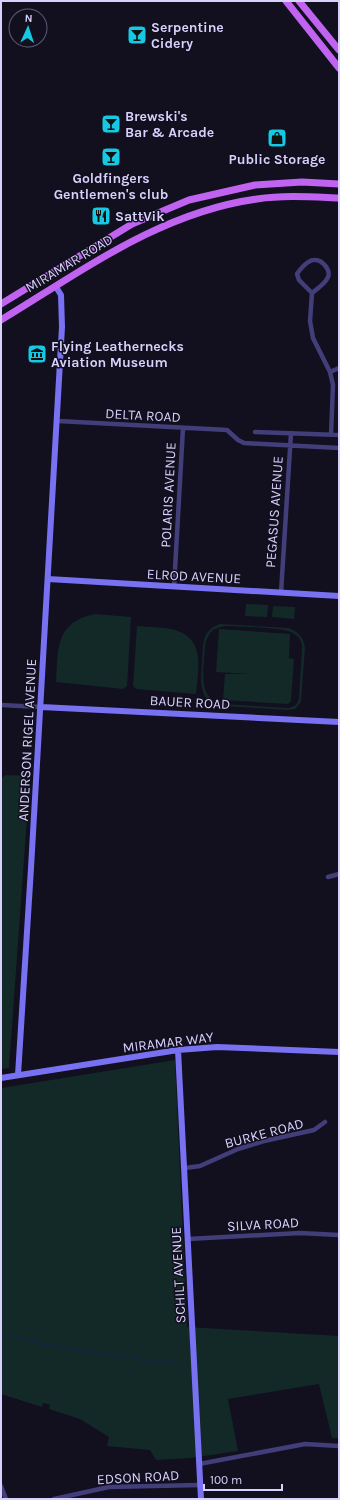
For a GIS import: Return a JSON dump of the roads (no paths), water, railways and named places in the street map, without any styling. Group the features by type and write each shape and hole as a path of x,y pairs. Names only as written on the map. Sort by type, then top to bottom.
{"main road":[{"path":"286,1 339,68"},
{"path":"301,2 339,50"},
{"name":"MIRAMAR ROAD","path":"1,304 132,224 189,200 255,185 299,182 339,184"},
{"name":"MIRAMAR ROAD","path":"1,320 138,237 168,223 213,208 256,199 281,196 339,198"}],"street":[{"path":"293,9 301,2"},
{"path":"312,293 299,280 297,274 311,260 317,260 322,262 329,274 327,280 312,293 310,321 313,338 330,372 333,386 331,435"},
{"name":"ANDERSON RIGEL AVENUE","path":"18,1075 58,421 62,295 56,287"},
{"path":"330,372 339,368"},
{"name":"DELTA ROAD","path":"58,421 227,430 238,440 244,442 290,445"},
{"name":"POLARIS AVENUE","path":"174,587 183,428"},
{"path":"255,432 339,435"},
{"name":"PEGASUS AVENUE","path":"281,593 290,433"},
{"path":"290,445 339,448"},
{"name":"ELROD AVENUE","path":"48,579 339,596"},
{"path":"1,705 41,707"},
{"name":"BAUER ROAD","path":"41,707 339,722"},
{"path":"328,877 339,874"},
{"name":"MIRAMAR WAY","path":"1,1078 178,1050 217,1047 339,1052"},
{"name":"SCHILT AVENUE","path":"178,1050 200,1464 200,1499"},
{"name":"BURKE ROAD","path":"185,1168 200,1166 238,1149 264,1141 314,1130 326,1122"},
{"name":"SILVA ROAD","path":"188,1239 300,1232 339,1235"},
{"name":"EDSON ROAD","path":"200,1464 305,1444 339,1446"},
{"name":"EDSON ROAD","path":"54,1499 109,1487 200,1485"},
{"path":"1,1486 6,1499"}],"waterway":[{"path":"1,1334 66,1349 134,1358 150,1362 174,1363"}],"place":[{"name":"Serpentine Cidery","path":"137,35"},
{"name":"Brewski's Bar & Arcade","path":"111,124"},
{"name":"Public Storage","path":"277,138"},
{"name":"Goldfingers Gentlemen's club","path":"111,157"},
{"name":"SattVik","path":"101,216"},
{"name":"Flying Leathernecks Aviation Museum","path":"37,354"}]}
